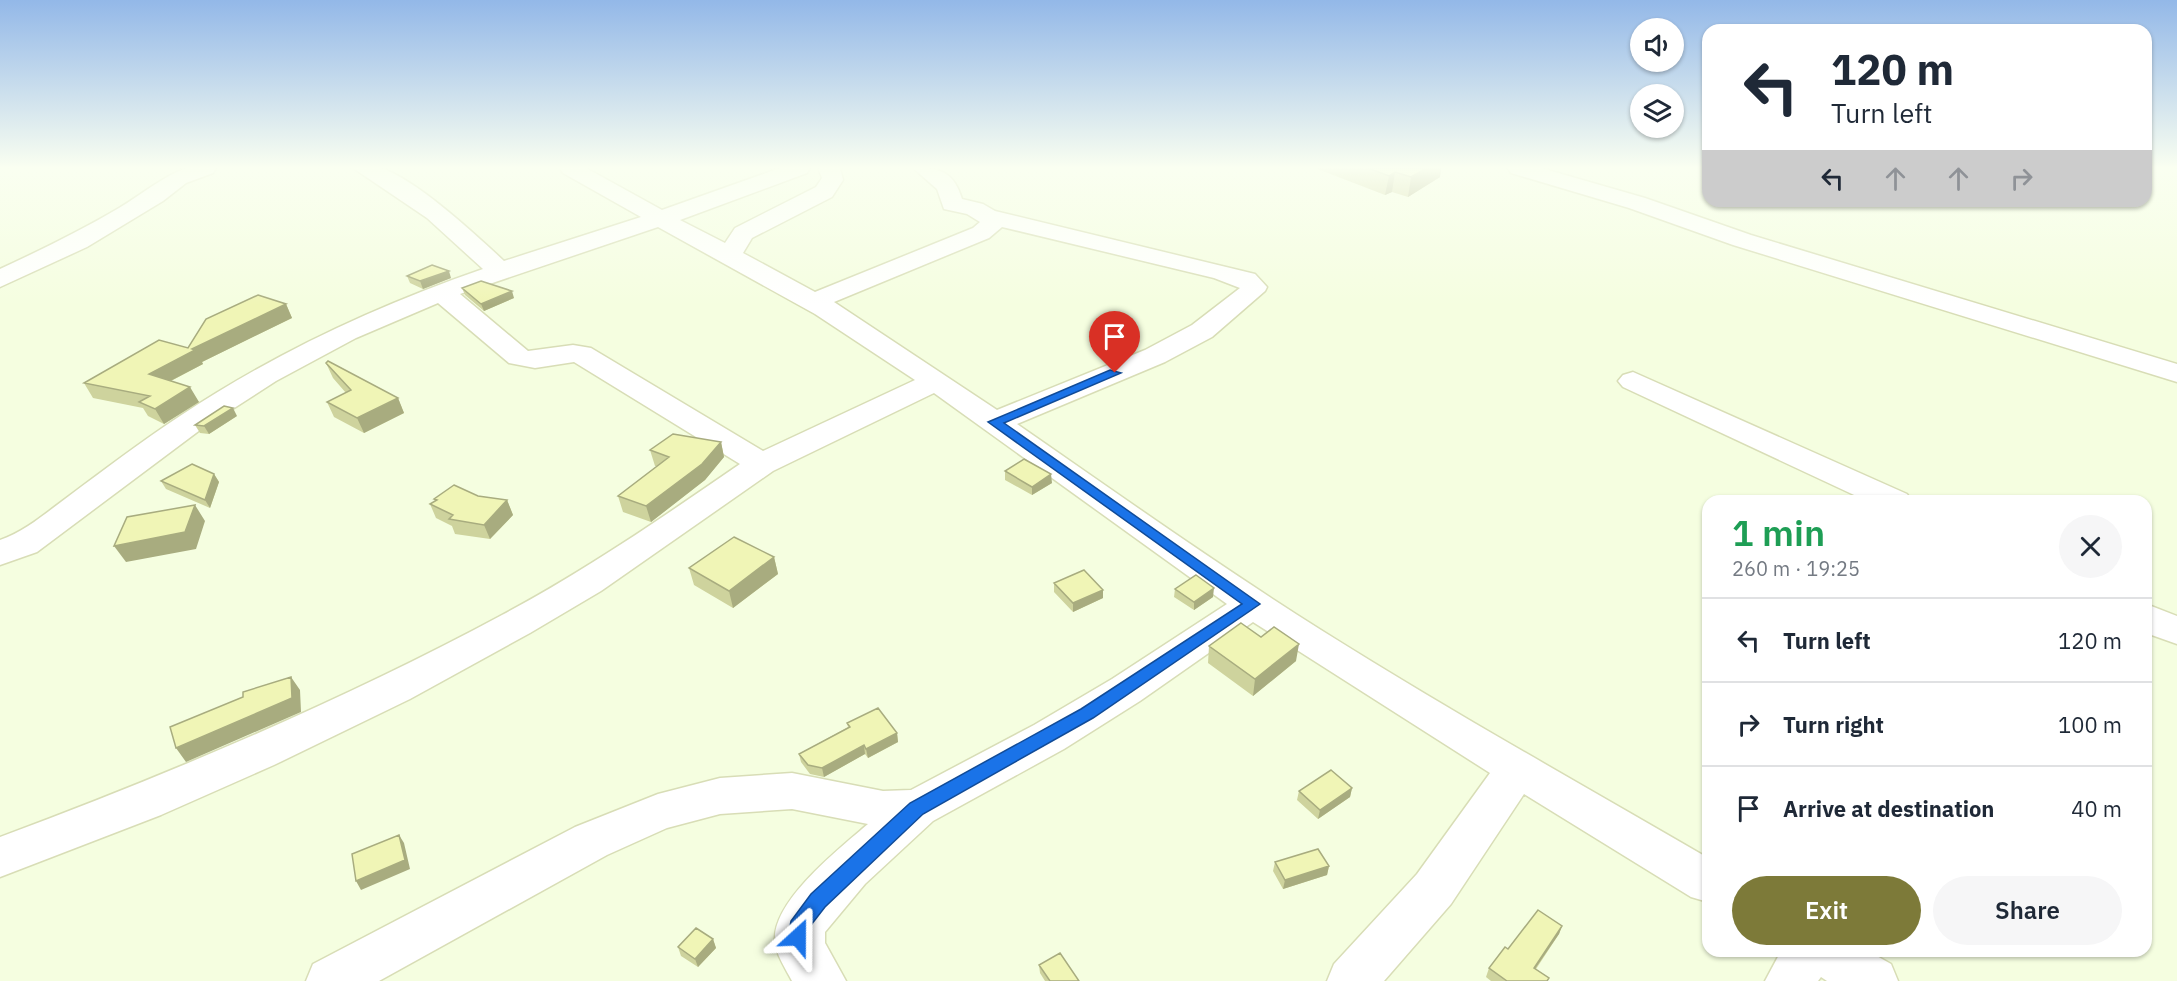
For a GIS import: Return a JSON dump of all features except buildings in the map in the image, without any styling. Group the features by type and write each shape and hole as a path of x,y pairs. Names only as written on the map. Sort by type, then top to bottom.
{"street":[{"path":"0,279 78,242 125,214"},
{"path":"437,214 462,233 499,270"},
{"path":"652,214 730,255 859,330 995,422 1253,604 1517,769 1702,878"},
{"path":"0,553 25,544 44,532 168,437 243,386 348,331 499,270 675,214"},
{"path":"730,255 743,233 781,214"},
{"path":"985,214 990,217 1221,272 1246,279 1254,287 1202,331 1155,356 995,422"},
{"path":"1668,214 1742,240 2177,373"},
{"path":"812,302 981,233 993,223 990,217"},
{"path":"441,292 519,357 531,360 570,353 581,354 762,464"},
{"path":"1633,381 1882,495"},
{"path":"0,857 145,802 259,753 396,688 517,624 588,582 662,534 762,464 934,382"},
{"path":"821,981 806,958 798,937 801,921 818,901 916,808 1087,714 1253,604"},
{"path":"2152,620 2177,631"},
{"path":"1352,981 1434,889 1517,769"},
{"path":"331,981 591,841 658,812 720,796 792,790 883,809 916,808"},
{"path":"1790,981 1805,957"},
{"path":"1832,957 1873,981"}],"route":[{"path":"798,937 801,921 818,901 916,808 988,771 1087,714 1253,604 995,422 1115,373"}]}
